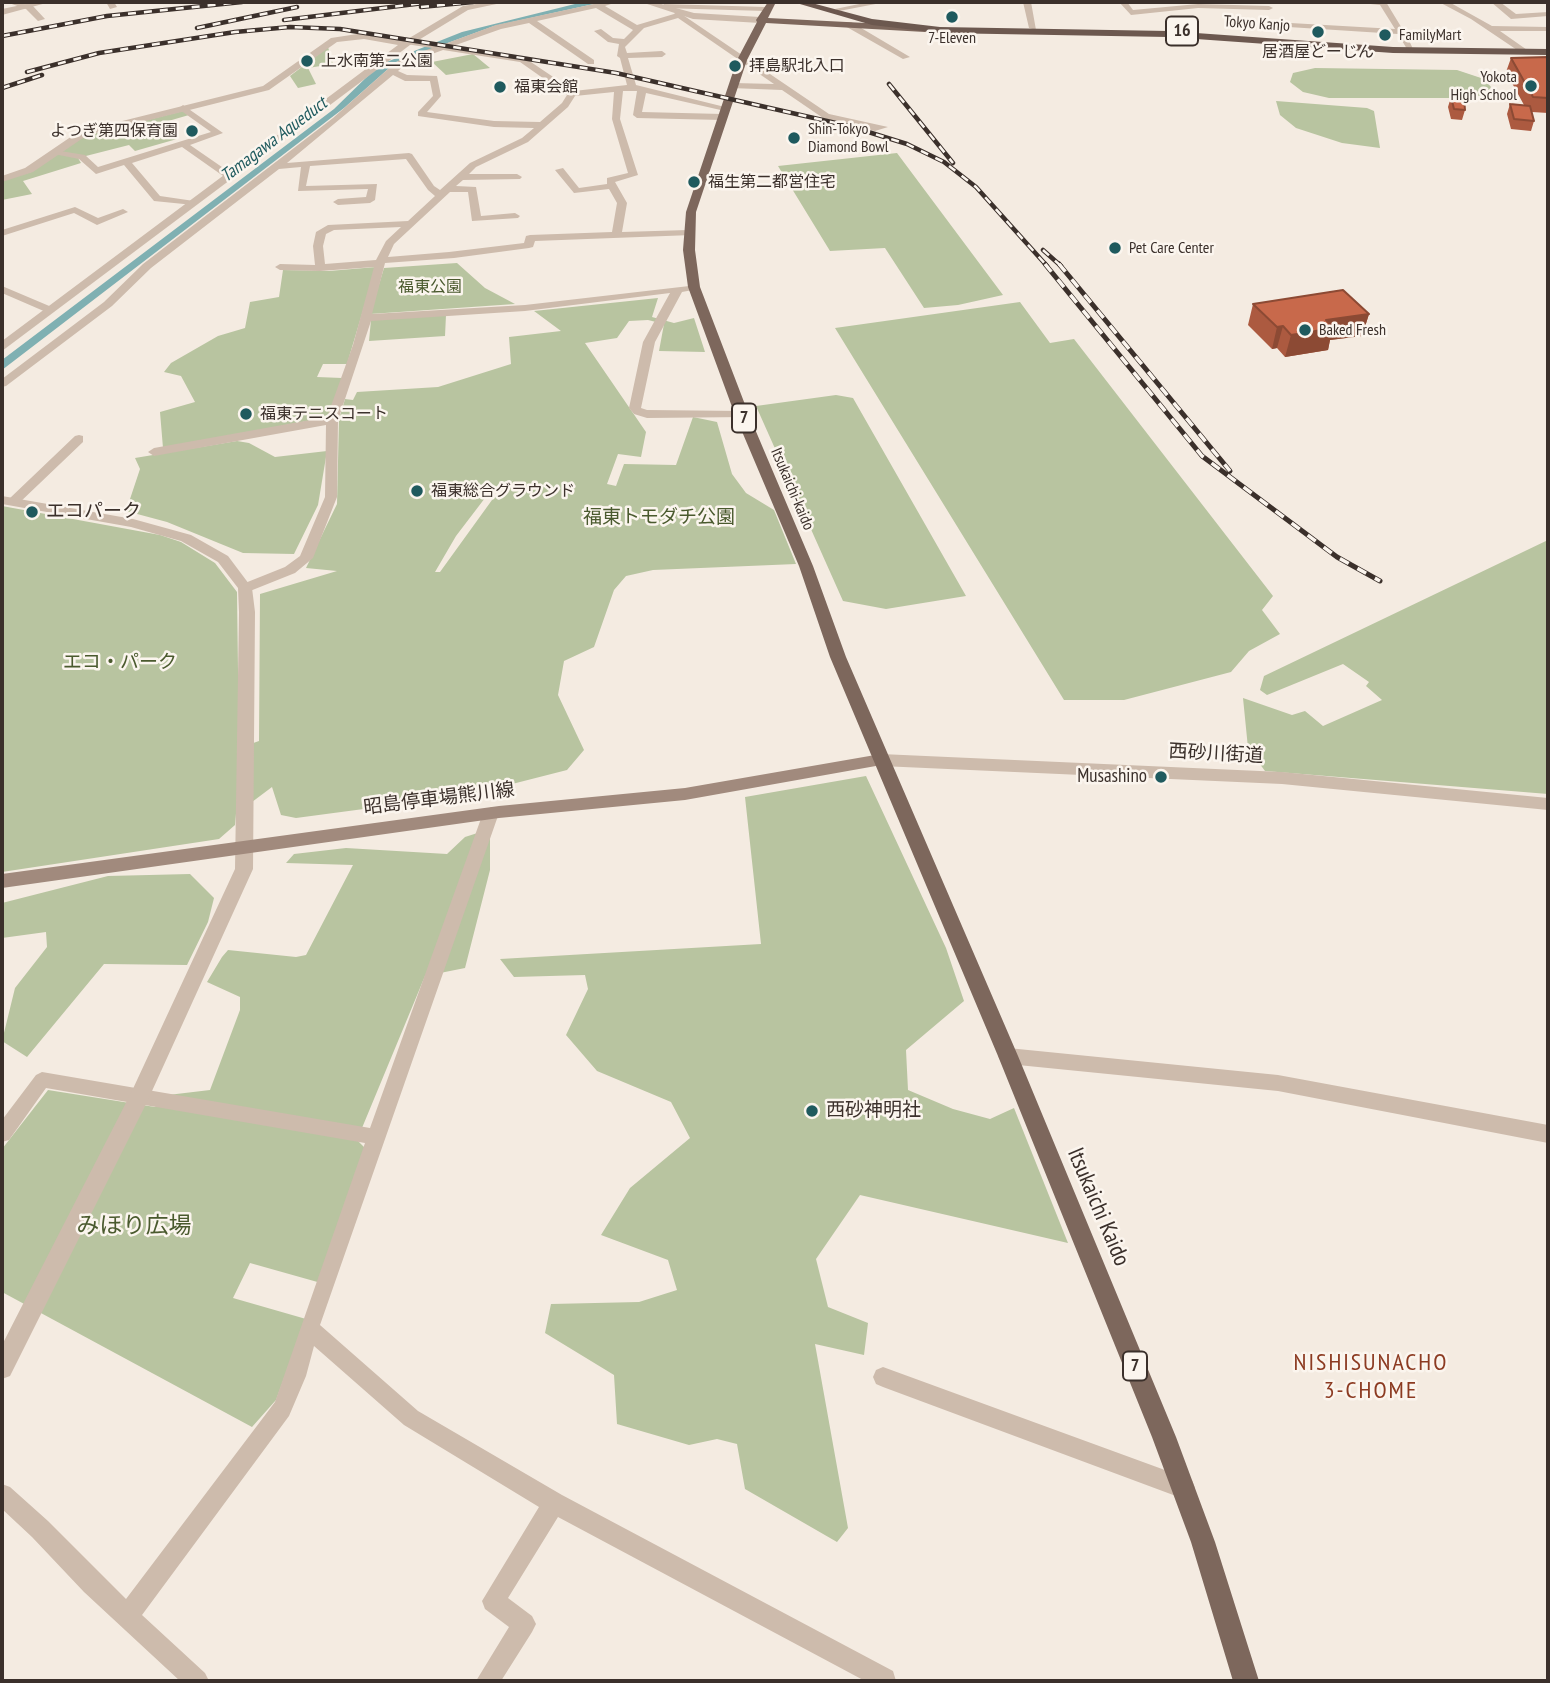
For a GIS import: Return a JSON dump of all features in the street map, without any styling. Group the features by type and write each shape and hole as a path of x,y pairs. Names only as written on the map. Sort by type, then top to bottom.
{"highway":[{"name":"Tokyo Kanjo","path":"798,2 872,22 927,29 1168,34 1394,50 1548,49"},
{"name":"Tokyo Kanjo","path":"817,2 915,24 1177,31 1410,47 1524,50"}],"main road":[{"name":"7","path":"742,60 769,5"},
{"path":"760,20 824,17 836,18 848,24"},
{"path":"760,20 927,29"},
{"path":"754,32 770,25 797,22"},
{"name":"Itsukaichi-kaido","path":"742,60 691,212 688,233 694,287 742,415 806,566 838,657 881,760"},
{"name":"昭島停車場熊川線","path":"2,881 491,813 685,794 881,760"},
{"name":"Itsukaichi Kaido","path":"881,760 1009,1056 1184,1488 1246,1681"}],"street":[{"path":"9,2 29,8 41,19"},
{"path":"2,12 46,2"},
{"path":"2,347 191,203 326,105 375,64 425,33 416,28 419,24 445,21 466,8 502,2"},
{"path":"2,384 108,304 147,267 279,166 409,58 530,20 613,2"},
{"path":"842,6 883,2"},
{"path":"1027,2 1033,28"},
{"path":"1123,2 1131,13 1163,12 1167,8 1196,4 1268,5 1275,37"},
{"path":"1156,2 1167,8"},
{"path":"1355,2 1382,3 1404,32 1410,47"},
{"path":"1443,2 1491,28 1524,50"},
{"path":"1495,2 1514,17 1548,14"},
{"path":"648,4 769,5"},
{"path":"648,4 678,14 760,20"},
{"path":"597,5 638,29"},
{"path":"722,117 637,115 637,88 621,55 624,42 638,29 657,19 678,14 826,116 875,128 883,127"},
{"path":"530,20 591,62"},
{"path":"848,24 906,57"},
{"path":"1273,24 1404,32"},
{"path":"1491,28 1548,29"},
{"path":"598,31 611,40 624,42"},
{"path":"2,179 29,170 82,134 266,88 334,40 370,36 522,60 572,94 637,88 722,117"},
{"path":"621,55 662,54"},
{"path":"391,71 405,78 434,78 437,96 421,114 494,124 543,125"},
{"path":"734,86 782,87"},
{"path":"617,234 622,203 610,180 633,175 617,124 619,89"},
{"path":"245,588 290,570 306,558 331,497 332,420 366,318 381,261 390,243 473,165 505,151 543,125 565,105 572,94"},
{"path":"54,153 82,157 96,171 218,133 183,108"},
{"path":"617,124 722,117"},
{"path":"183,144 229,176"},
{"path":"279,166 409,156 431,188 443,191 473,189 476,219 515,216"},
{"path":"126,161 157,199 191,203"},
{"path":"306,164 301,189 374,186 370,200 338,202"},
{"path":"560,170 577,191 612,186"},
{"path":"459,177 517,177"},
{"path":"332,227 342,187"},
{"path":"2,233 75,210 97,222 123,212"},
{"path":"320,268 321,232 332,227 410,224"},
{"path":"279,267 320,268 454,254 529,245 530,239 688,233"},
{"path":"366,318 525,308 694,287"},
{"path":"2,289 50,310"},
{"path":"677,289 649,342 635,408 638,412 647,414 742,415"},
{"path":"154,452 332,420"},
{"path":"7,501 79,439"},
{"path":"2,1368 139,1096 244,869 246,845 245,588 223,559 186,538 133,523 7,501"},
{"name":"西砂川街道","path":"881,760 1282,778 1548,804"},
{"path":"128,1615 282,1409 296,1376 309,1328 491,813"},
{"path":"1009,1056 1278,1083 1548,1134"},
{"path":"2,1134 42,1080 376,1137"},
{"path":"309,1328 411,1418 554,1503 886,1679"},
{"path":"883,1377 1184,1488"},
{"path":"2,1495 40,1529 92,1584 197,1681"},
{"path":"488,1681 524,1624 493,1601 554,1503"}],"green space":[{"path":"328,47 333,64 308,68 316,84 298,88 290,76"},
{"path":"473,54 490,68 446,75 432,62"},
{"path":"1315,68 1457,70 1484,79 1491,87 1486,94 1470,98 1329,98 1303,92 1290,82 1293,73"},
{"path":"1276,101 1367,108 1374,111 1380,148 1342,143 1296,128 1280,115"},
{"path":"183,111 189,115 158,124 177,139 135,151 129,145 78,158 81,163 23,181 32,194 2,200 2,181 31,172 84,136"},
{"path":"897,153 1003,295 958,305 924,308 885,248 830,251 778,166"},
{"name":"福東公園","path":"457,263 485,288 515,304 370,314 384,268"},
{"path":"376,267 347,364 323,364 317,377 342,378 329,417 163,448 160,412 195,402 181,376 164,372 171,363 218,336 245,328 250,302 279,297 283,270 329,271"},
{"path":"658,298 652,317 674,323 694,318 705,352 659,351 664,324 648,320 629,321 617,338 585,343 646,432 641,457 618,454 607,484 616,486 624,464 676,465 693,417 717,422 732,474 746,493 774,510 796,564 653,570 626,576 614,590 594,647 564,661 558,695 584,750 567,770 469,795 296,818 281,815 272,787 236,814 235,825 219,839 2,872 2,506 160,535 181,542 215,563 237,592 239,748 259,741 260,594 337,571 306,568 337,504 339,419 345,399 353,400 357,392 438,387 511,364 509,337 561,331 534,311","holes":["513,480 492,500 440,572 435,572 456,536 485,498"]},
{"path":"1020,302 1050,343 1074,339 1273,596 1262,610 1280,634 1249,651 1231,672 1124,700 1064,700 835,328"},
{"path":"446,315 445,336 369,341 371,320"},
{"path":"836,395 853,398 966,596 886,609 843,601 756,406"},
{"path":"237,441 249,443 275,457 327,451 318,505 294,554 243,553 167,522 126,511 140,469 135,458"},
{"path":"1548,540 1548,794 1265,771 1248,748 1243,698 1292,715 1305,711 1323,726 1382,700 1366,686 1369,682 1343,664 1267,695 1260,690 1264,676"},
{"path":"866,776 946,948 964,1001 906,1050 908,1090 953,1109 990,1119 1014,1108 1068,1243 860,1195 816,1259 828,1307 868,1323 864,1355 815,1344 848,1528 837,1542 745,1489 737,1444 717,1439 689,1445 617,1424 614,1375 545,1333 551,1304 639,1302 677,1290 668,1260 601,1235 630,1188 690,1138 671,1102 597,1071 566,1035 588,989 585,975 514,977 500,959 761,944 745,797"},
{"name":"みほり広場","path":"490,829 490,870 465,968 425,976 357,1140 366,1149 321,1283 250,1263 233,1298 306,1319 276,1400 252,1427 2,1292 2,1149 48,1090 155,1107 168,1095 210,1090 240,1010 240,997 207,982 222,957 228,950 296,957 306,955 353,865 286,863 294,854 346,848 447,854 465,837"},
{"path":"190,874 214,898 208,922 187,965 104,964 27,1057 2,1041 15,988 47,947 46,932 2,938 2,903 108,876"}],"water":[{"path":"583,2 603,2 494,26 396,62 344,108 2,370 2,360 334,109 379,65 462,32"}],"building":[{"path":"1548,57 1548,98 1533,97 1511,58"},
{"path":"1451,97 1464,98 1465,110 1454,109"},
{"path":"1510,104 1530,106 1534,121 1514,119"},
{"path":"1343,290 1369,314 1326,320 1334,328 1291,335 1283,326 1277,327 1253,304"}],"railway":[{"path":"2,36 107,16 242,2"},
{"path":"284,20 432,2"},
{"path":"421,7 473,2"},
{"path":"197,28 297,7"},
{"path":"27,72 99,53 235,32 290,27 340,29 616,73 849,126 907,144 944,162 976,187 1047,266"},
{"path":"2,88 42,75"},
{"path":"889,84 953,163"},
{"path":"1043,250 1060,265"},
{"path":"1045,264 1202,456 1337,557 1380,581"},
{"path":"1060,265 1230,471"}],"place":[{"name":"7-Eleven","path":"952,17"},
{"name":"居酒屋どーじん","path":"1318,32"},
{"name":"FamilyMart","path":"1385,35"},
{"name":"上水南第二公園","path":"307,61"},
{"name":"拝島駅北入口","path":"735,66"},
{"name":"Yokota High School","path":"1531,86"},
{"name":"福東会館","path":"500,87"},
{"name":"よつぎ第四保育園","path":"192,131"},
{"name":"Shin-Tokyo Diamond Bowl","path":"794,138"},
{"name":"福生第二都営住宅","path":"694,182"},
{"name":"Pet Care Center","path":"1115,248"},
{"name":"Baked Fresh","path":"1305,330"},
{"name":"福東テニスコート","path":"246,414"},
{"name":"福東総合グラウンド","path":"417,491"},
{"name":"エコパーク","path":"32,512"},
{"name":"Musashino","path":"1161,777"},
{"name":"西砂神明社","path":"812,1111"}],"district":[{"name":"NISHISUNACHO 3-CHOME","path":"1371,1377"}],"water label":[{"name":"Tamagawa Aqueduct","path":"274,140"}],"park label":[{"name":"福東トモダチ公園","path":"659,518"},
{"name":"エコ・パーク","path":"120,663"}]}
